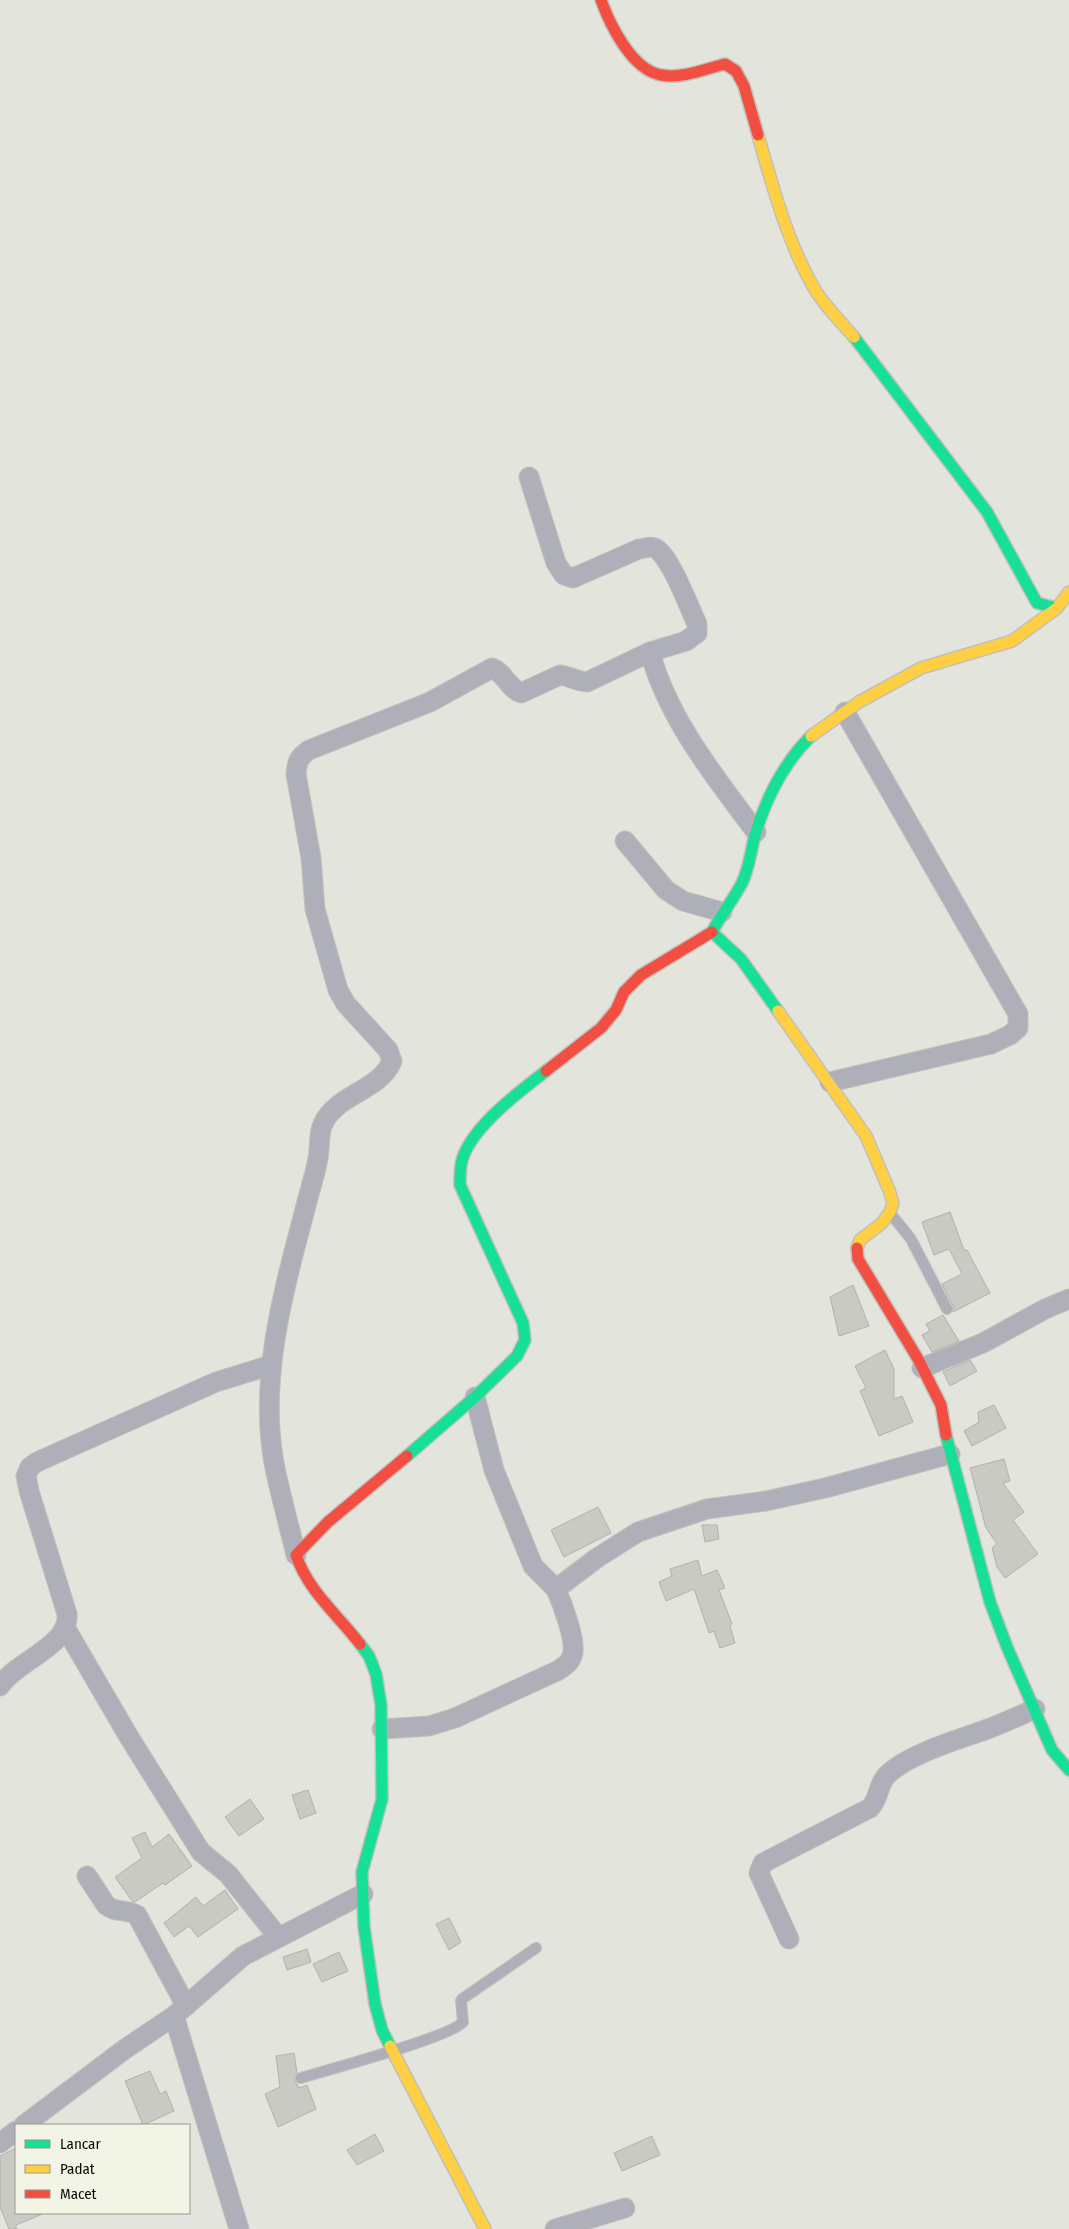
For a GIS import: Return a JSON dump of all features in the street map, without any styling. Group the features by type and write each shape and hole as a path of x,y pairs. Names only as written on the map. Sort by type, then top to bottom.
{"street":[{"path":"601,0 611,25 621,42 649,69 658,75 674,76 725,64 736,71 744,86 773,188 795,246 818,293 866,352 988,512 1037,603 1056,608"},
{"path":"485,2229 391,2052 382,2030 375,2004 364,1927 362,1872 382,1799 382,1729 376,1674 369,1656 310,1584 301,1570 274,1462 270,1419 271,1365 291,1266 318,1158 320,1131 324,1121 336,1107 369,1086 388,1070 392,1061 388,1050 346,1004 338,990 315,909 311,858 296,774 296,762 309,750 430,702 492,668 496,670 512,689 520,694 560,674 566,675 575,681 587,682 650,652 686,641 697,633 697,624 671,568 658,549 651,547 639,549 572,578 564,575 556,563 530,477"},
{"path":"296,1555 328,1522 475,1397 517,1356 525,1340 525,1332 460,1185 459,1168 465,1150 490,1120 519,1093 610,1020 624,992 634,982 648,971 712,932 722,912 742,882 756,832 782,770 796,750 812,735 845,712 921,668 987,650 1012,641 1056,608 1069,592"},
{"path":"650,652 655,673 667,698 709,769 756,832"},
{"path":"830,1082 991,1044 1010,1036 1018,1028 1018,1014 845,712"},
{"path":"624,841 666,890 683,901 722,912"},
{"path":"712,932 741,959 830,1082 866,1136 893,1203 890,1212 882,1223 860,1240 856,1249 858,1259 922,1368 940,1405 950,1454 990,1602 1007,1647 1052,1750 1069,1770"},
{"path":"922,1368 983,1343 1045,1309 1069,1299"},
{"path":"0,1686 22,1664 54,1643 66,1629 68,1614 29,1491 26,1476 30,1467 66,1448 216,1382 271,1365"},
{"path":"382,1729 429,1726 454,1718 559,1670 569,1662 573,1651 564,1608 556,1589 533,1566 494,1470 475,1397"},
{"path":"556,1589 597,1558 638,1532 707,1508 766,1501 825,1488 950,1454"},
{"path":"66,1629 129,1737 201,1852 228,1874 278,1937"},
{"path":"789,1939 760,1873 763,1863 870,1808 878,1797 880,1784 888,1774 899,1767 935,1748 988,1729 1035,1709"},
{"path":"87,1876 106,1906 110,1909 130,1911 137,1916 180,2011 239,2229"},
{"path":"25,2124 125,2049 180,2011 243,1956 362,1894"},
{"path":"0,2142 15,2132"},
{"path":"555,2229 625,2208"}],"lane":[{"path":"890,1212 910,1240 947,1309"},
{"path":"301,2078 391,2052 460,2026 464,2017 461,2007 462,1998 536,1948"}],"building":[{"path":"950,1212 964,1250 967,1250 990,1293 953,1312 953,1306 942,1284 962,1274 949,1249 934,1255 922,1222"},
{"path":"853,1285 869,1326 839,1336 830,1297"},
{"path":"943,1315 959,1341 932,1352 922,1335 930,1331 926,1324"},
{"path":"885,1350 894,1369 894,1399 902,1396 913,1422 879,1436 860,1391 866,1388 855,1366"},
{"path":"970,1360 977,1371 950,1386 943,1372"},
{"path":"994,1405 1006,1428 972,1446 964,1431 979,1422 978,1412"},
{"path":"1004,1459 1010,1481 1003,1483 1024,1512 1013,1520 1038,1554 1005,1578 997,1567 992,1548 997,1544 986,1528 970,1468"},
{"path":"598,1507 611,1533 564,1557 551,1530"},
{"path":"702,1525 717,1525 719,1539 705,1542"},
{"path":"698,1560 702,1576 717,1570 725,1588 719,1590 732,1624 730,1626 735,1643 720,1648 714,1631 709,1633 694,1589 666,1601 659,1582 672,1576 670,1569"},
{"path":"308,1790 316,1813 300,1819 292,1795"},
{"path":"250,1799 264,1819 239,1836 225,1817"},
{"path":"145,1832 152,1847 169,1834 192,1866 165,1885 163,1883 135,1902 132,1901 115,1877 142,1858 132,1838"},
{"path":"225,1890 238,1909 198,1937 189,1926 174,1937 164,1923 196,1897 203,1906"},
{"path":"449,1918 461,1942 449,1950 436,1924"},
{"path":"307,1949 311,1962 287,1970 283,1957"},
{"path":"339,1952 348,1971 322,1982 313,1964"},
{"path":"294,2053 297,2073 295,2080 299,2088 307,2085 316,2109 278,2127 265,2094 280,2087 276,2056"},
{"path":"150,2071 160,2094 166,2091 174,2111 143,2124 125,2081"},
{"path":"375,2134 384,2151 357,2165 347,2150"},
{"path":"652,2136 660,2155 622,2171 614,2153"},
{"path":"15,2148 15,2214 43,2214 16,2225 16,2229 9,2229 0,2207 0,2156"}],"traffic: fast":[{"path":"854,337 987,512 1037,603 1057,608"},
{"path":"778,1011 741,959 712,932 744,878 755,835 770,795 784,769 811,736"},
{"path":"407,1456 475,1397 517,1356 525,1340 523,1323 460,1185 460,1170 465,1152 483,1126 509,1101 546,1071"},
{"path":"946,1435 990,1602 1007,1647 1052,1750 1069,1770"},
{"path":"360,1644 369,1656 376,1674 381,1705 382,1799 362,1872 364,1927 375,2004 382,2030 390,2046"}],"traffic: slow":[{"path":"758,135 782,216 807,275 817,293 854,337"},
{"path":"811,736 859,702 921,668 1012,641 1057,608 1069,592"},
{"path":"778,1011 866,1136 889,1190 893,1203 890,1212 882,1223 860,1240 857,1248"},
{"path":"390,2046 485,2229"}],"traffic: jam":[{"path":"601,0 610,22 624,45 632,56 650,71 661,75 677,76 725,64 736,71 744,86 758,135"},
{"path":"546,1071 601,1028 616,1010 624,992 641,975 712,932"},
{"path":"857,1248 858,1259 918,1359 941,1405 946,1435"},
{"path":"360,1644 308,1580 296,1555 328,1522 407,1456"}]}
